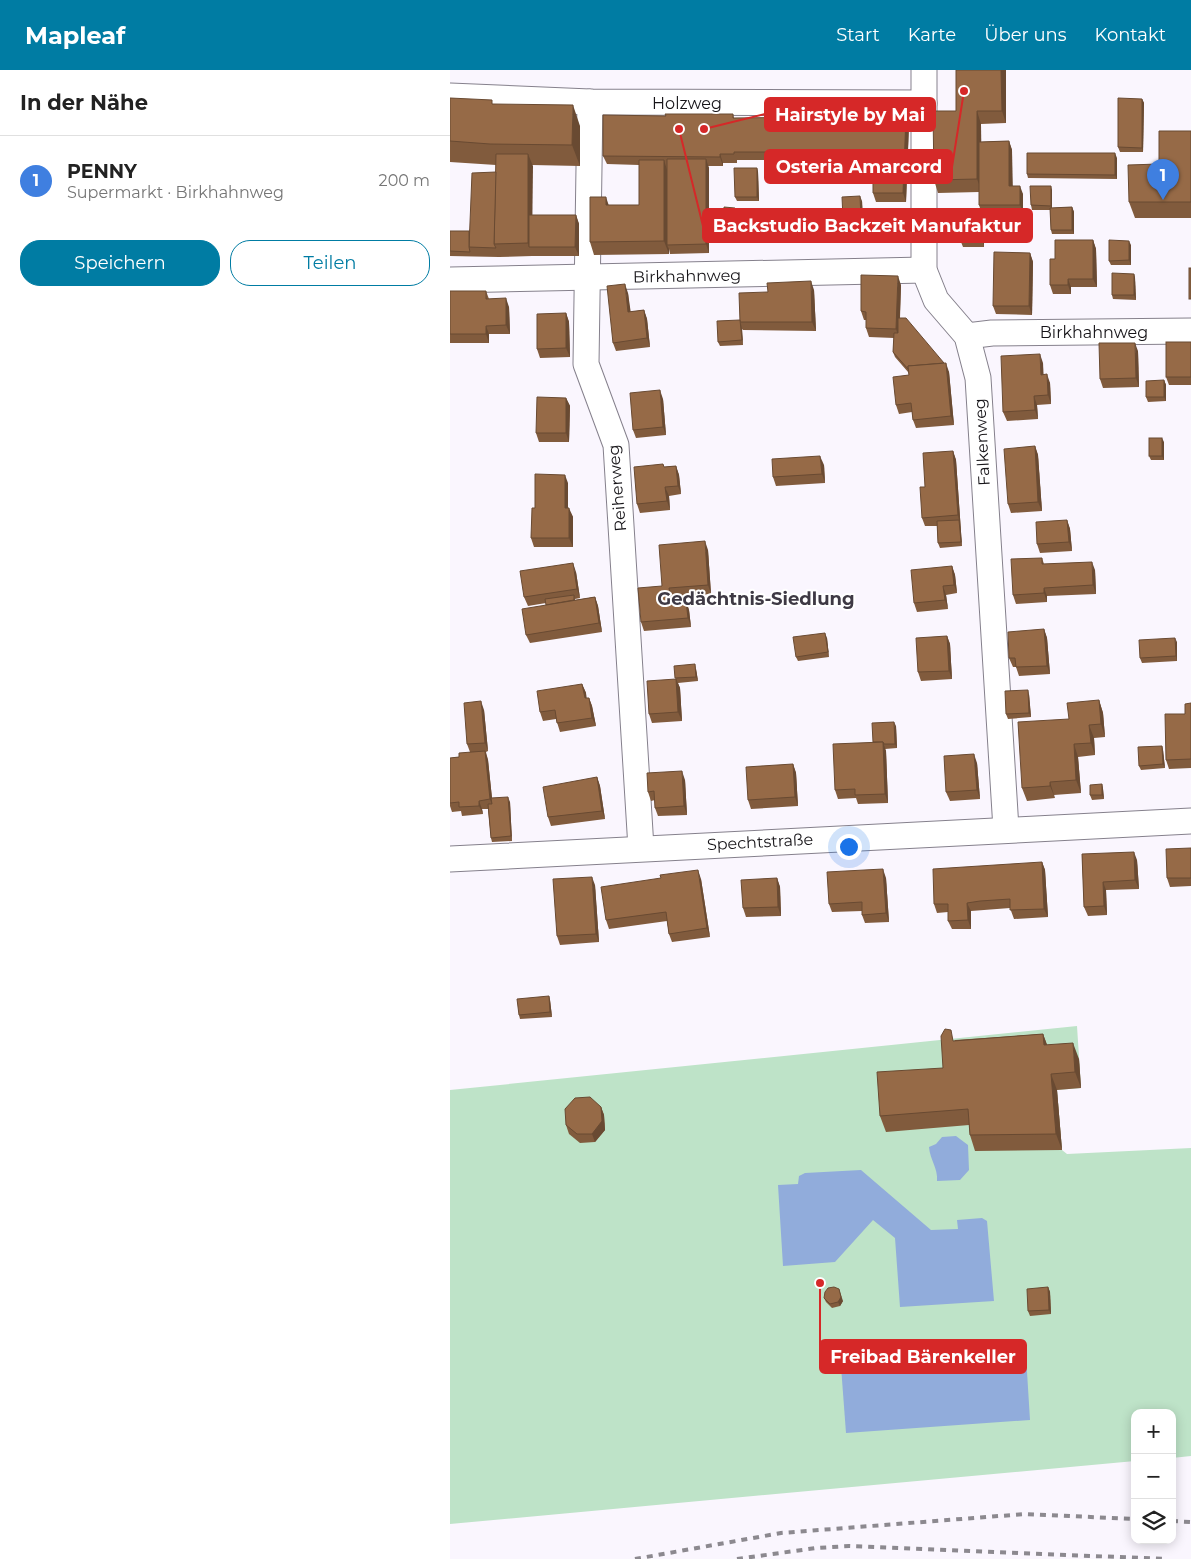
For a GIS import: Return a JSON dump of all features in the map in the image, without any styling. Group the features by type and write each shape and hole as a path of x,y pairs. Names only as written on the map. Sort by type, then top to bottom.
{"street":[{"name":"Falkenweg","path":"924,70 924,270 936,300 967,336 978,378 1006,829"},
{"name":"Holzweg","path":"450,96 590,102 924,103"},
{"name":"Reiherweg","path":"590,102 586,364 616,445 640,848"},
{"name":"Birkhahnweg","path":"450,280 924,270"},
{"name":"Birkhahnweg","path":"967,336 992,333 1191,331"},
{"name":"Spechtstraße","path":"450,859 1191,821"}],"green space":[{"path":"1077,1026 1081,1088 1057,1090 1062,1150 1067,1154 1191,1148 1191,1456 1176,1458 1176,1409 1131,1409 1131,1461 450,1524 450,1090"}],"water":[{"path":"956,1136 968,1145 969,1170 960,1180 937,1181 929,1147 936,1144 942,1137"},
{"path":"861,1170 931,1230 958,1229 957,1220 982,1218 987,1221 994,1301 900,1307 895,1238 873,1220 835,1262 783,1266 778,1185 798,1184 799,1176 805,1173"},
{"path":"1025,1340 1030,1420 846,1433 840,1353"}],"building":[{"path":"956,70 1001,70 1002,111 977,111 977,179 934,180 933,111 956,111"},
{"path":"450,98 492,100 492,104 573,105 572,145 490,144 450,141"},
{"path":"1118,98 1142,99 1142,148 1118,147"},
{"path":"665,114 733,114 733,118 906,116 903,193 873,193 873,156 859,156 859,152 734,152 734,154 720,154 720,157 603,156 603,115 666,116"},
{"path":"1159,131 1191,131 1191,202 1129,202 1128,165 1159,164"},
{"path":"1009,141 1009,186 1020,186 1020,205 979,205 979,142"},
{"path":"1027,153 1115,153 1115,175 1027,174"},
{"path":"496,154 528,154 528,243 494,244"},
{"path":"667,159 706,159 706,244 667,245"},
{"path":"639,160 664,160 664,241 590,242 590,197 606,197 606,205 639,205"},
{"path":"734,168 757,168 757,197 735,197"},
{"path":"496,172 494,244 496,248 469,247 472,173"},
{"path":"1030,186 1051,186 1051,206 1031,205"},
{"path":"860,196 861,218 843,218 842,197"},
{"path":"724,207 735,208 735,229 724,229"},
{"path":"1072,207 1072,230 1051,230 1050,208"},
{"path":"529,215 576,215 575,247 529,247"},
{"path":"450,231 469,231 470,252 450,251"},
{"path":"1055,240 1093,240 1093,279 1068,279 1068,285 1050,285 1050,259 1055,259"},
{"path":"1109,240 1129,241 1129,260 1109,261"},
{"path":"994,252 1030,253 1029,306 993,306"},
{"path":"1189,268 1191,268 1191,299 1189,299"},
{"path":"1112,273 1134,274 1134,295 1112,295"},
{"path":"861,275 898,276 896,329 866,328 866,312 861,311"},
{"path":"811,281 812,322 740,322 739,293 768,292 767,283"},
{"path":"625,284 628,312 644,310 647,338 613,343 607,286"},
{"path":"450,291 486,291 486,299 506,298 506,325 486,326 486,334 450,334"},
{"path":"566,313 566,348 537,349 537,314"},
{"path":"898,318 906,318 944,363 908,366 908,369 893,352 894,333 898,333"},
{"path":"740,320 742,340 718,342 717,321"},
{"path":"1166,342 1191,342 1191,377 1166,377"},
{"path":"1099,343 1135,343 1136,378 1100,379"},
{"path":"1040,354 1041,375 1047,374 1048,395 1034,396 1035,410 1003,412 1001,356"},
{"path":"946,363 951,416 913,420 911,403 896,405 893,377 909,375 908,366"},
{"path":"1164,380 1164,397 1146,397 1146,381"},
{"path":"660,390 663,427 633,430 630,393"},
{"path":"537,397 566,398 566,433 536,433"},
{"path":"1149,438 1162,438 1162,456 1149,456"},
{"path":"1035,446 1038,502 1008,504 1004,449"},
{"path":"953,451 958,515 922,518 920,487 925,487 923,453"},
{"path":"820,456 822,474 773,477 772,459"},
{"path":"663,464 664,467 676,466 678,486 665,487 667,501 637,504 634,467"},
{"path":"535,474 565,475 565,508 569,508 569,538 531,538 532,508 535,508"},
{"path":"959,520 961,542 938,543 937,521"},
{"path":"1067,520 1069,542 1037,544 1036,522"},
{"path":"705,541 708,585 669,588 671,602 686,601 688,618 641,622 638,588 662,586 659,545"},
{"path":"1042,558 1042,564 1092,562 1093,585 1044,588 1044,593 1013,595 1011,559"},
{"path":"573,563 577,589 524,597 520,571"},
{"path":"952,566 954,585 943,586 945,600 914,603 911,570"},
{"path":"574,595 574,600 546,605 545,599"},
{"path":"595,597 599,623 526,635 522,609"},
{"path":"1044,629 1047,666 1016,667 1015,658 1009,658 1008,632"},
{"path":"825,633 828,652 796,657 793,637"},
{"path":"947,636 949,671 918,672 916,638"},
{"path":"1175,638 1176,656 1140,658 1139,640"},
{"path":"695,664 696,677 675,678 674,666"},
{"path":"676,679 678,712 649,714 647,681"},
{"path":"582,684 585,698 589,698 592,718 557,723 555,710 540,712 537,691"},
{"path":"1028,690 1029,713 1006,714 1005,691"},
{"path":"1099,700 1101,724 1089,725 1091,743 1074,744 1076,780 1050,782 1050,786 1022,788 1018,722 1069,719 1067,703"},
{"path":"481,701 485,743 467,744 464,703"},
{"path":"1191,703 1191,759 1166,760 1165,714 1185,714 1185,704"},
{"path":"894,722 895,744 873,742 872,723"},
{"path":"883,742 885,794 855,795 855,789 835,790 833,744"},
{"path":"1162,746 1163,764 1139,766 1138,747"},
{"path":"485,751 490,799 479,801 479,806 459,807 459,802 450,803 450,758 459,757 459,753"},
{"path":"974,754 977,790 946,792 944,756"},
{"path":"793,764 795,797 748,800 746,767"},
{"path":"682,771 684,806 655,808 654,791 648,792 647,773"},
{"path":"597,777 602,811 548,817 543,787"},
{"path":"1102,784 1102,795 1090,795 1090,785"},
{"path":"508,797 511,836 491,838 488,804 492,804 491,798"},
{"path":"1191,848 1191,878 1167,878 1166,849"},
{"path":"1134,852 1135,880 1103,882 1104,906 1084,907 1082,854"},
{"path":"1042,862 1044,909 1010,910 1010,899 980,901 967,903 968,920 948,921 948,904 934,904 933,869"},
{"path":"883,869 886,913 862,915 862,902 829,904 827,872"},
{"path":"698,870 707,928 669,934 666,912 606,920 601,887 661,878 660,875"},
{"path":"592,877 596,934 557,936 553,879"},
{"path":"777,878 778,907 743,908 741,880"},
{"path":"549,996 550,1012 519,1015 517,999"},
{"path":"945,1029 951,1030 953,1041 1043,1034 1044,1045 1073,1043 1075,1072 1051,1074 1056,1134 970,1135 968,1109 880,1116 877,1072 943,1068 941,1036"},
{"path":"590,1097 601,1107 602,1121 592,1134 577,1134 566,1125 565,1109 575,1098"},
{"path":"834,1287 839,1289 841,1297 838,1302 830,1304 824,1298 825,1292 828,1288"},
{"path":"1048,1287 1049,1310 1028,1311 1027,1289"}],"railway":[{"path":"635,1559 781,1533 1025,1514 1131,1519"},
{"path":"1176,1521 1191,1522"},
{"path":"737,1559 816,1548 849,1546 1166,1559"}],"place":[{"name":"Osteria Amarcord","path":"964,91"},
{"name":"Backstudio Backzeit Manufaktur","path":"679,129"},
{"name":"Hairstyle by Mai","path":"704,129"},
{"name":"PENNY","path":"1163,200"},
{"name":"Freibad Bärenkeller","path":"820,1283"}],"district":[{"name":"Gedächtnis-Siedlung","path":"756,599"}]}
